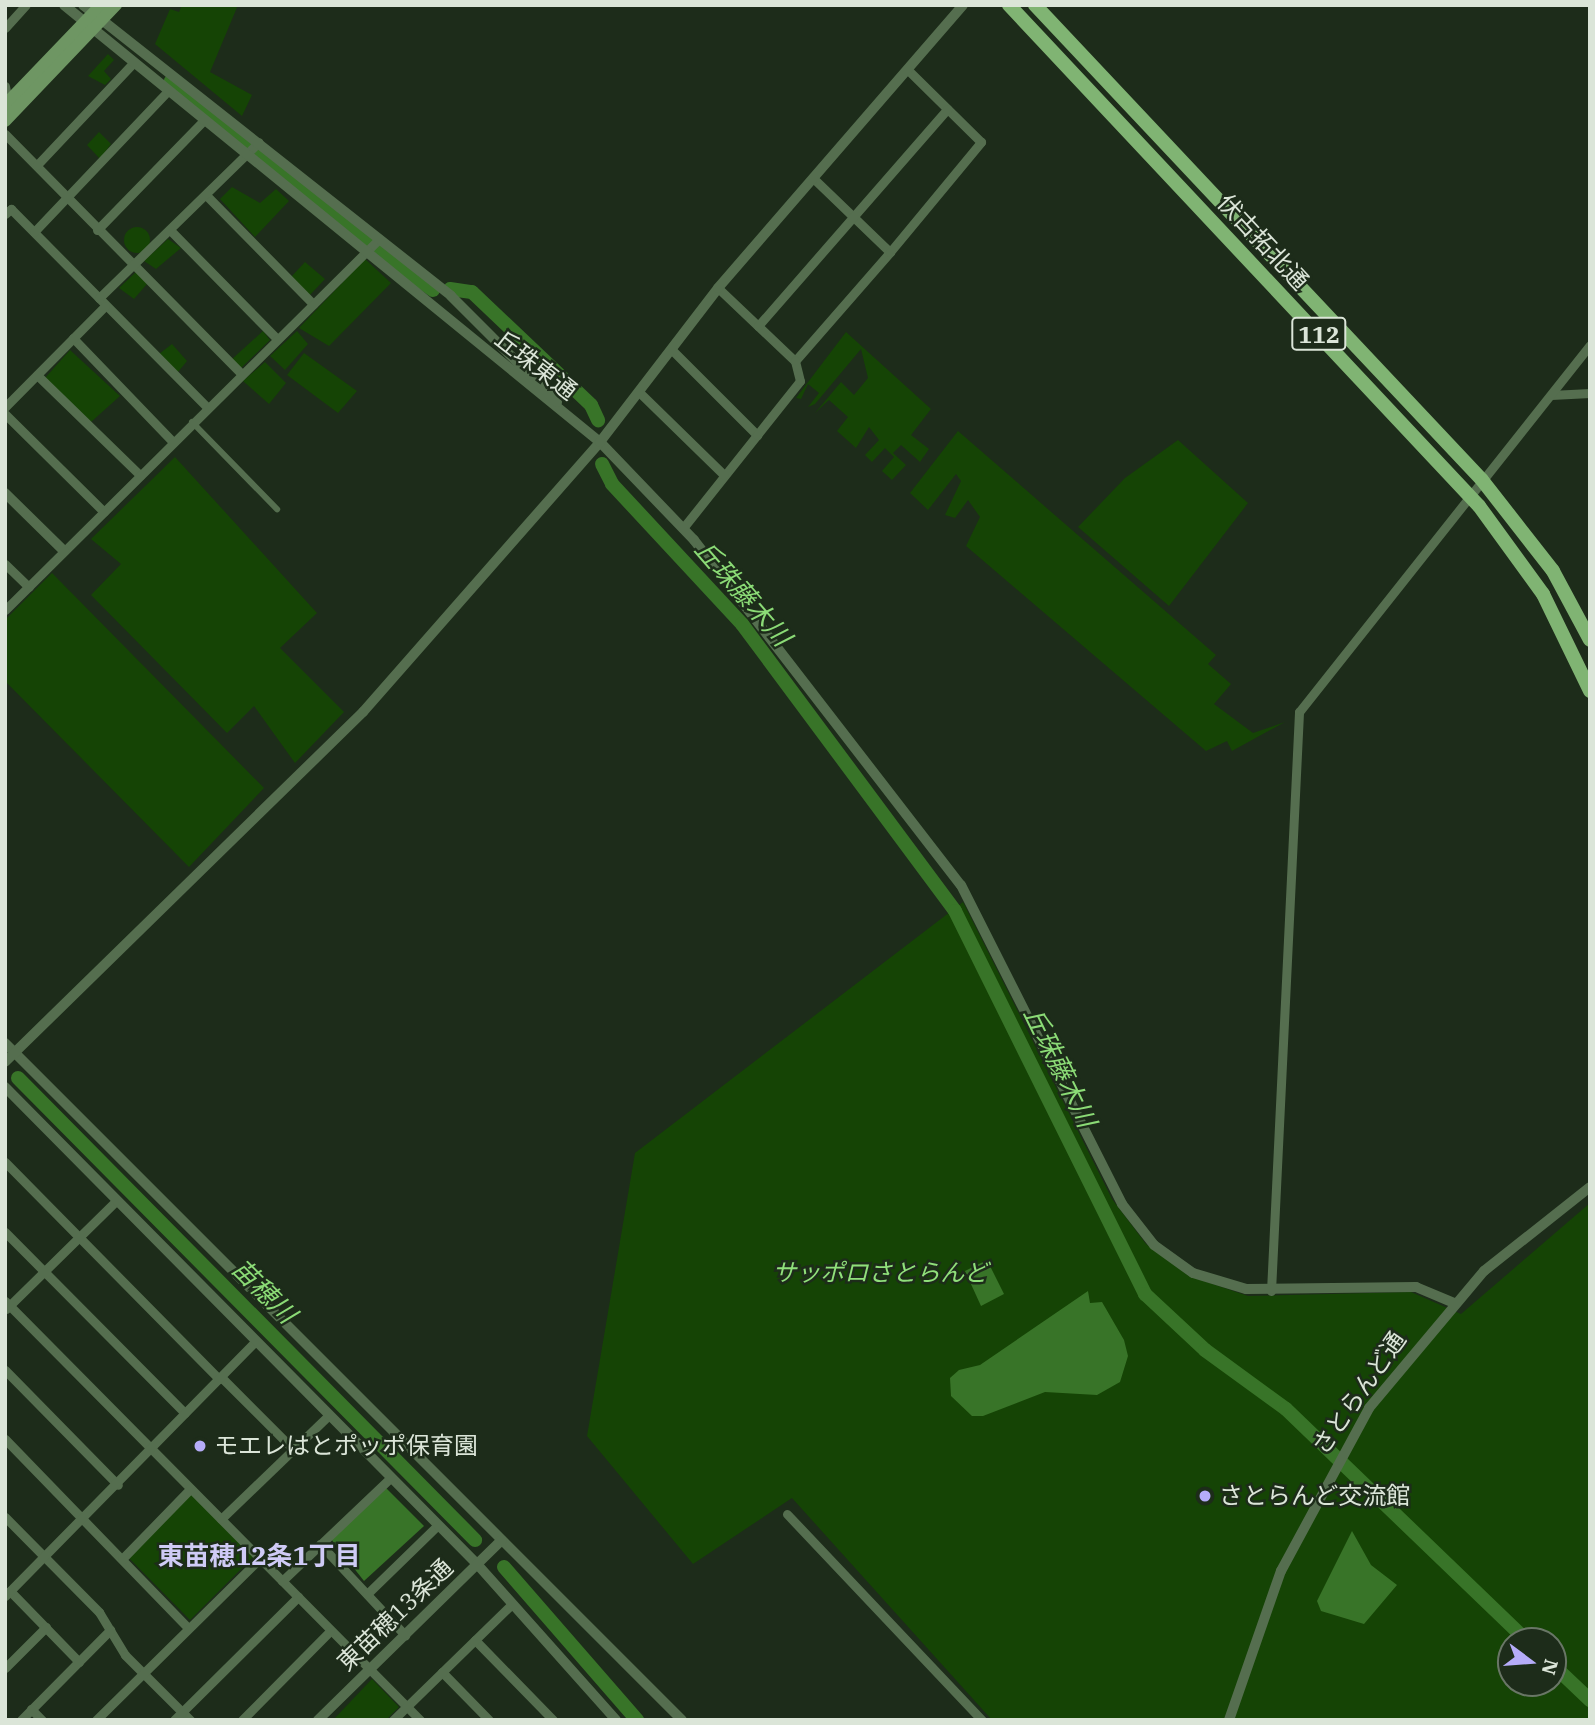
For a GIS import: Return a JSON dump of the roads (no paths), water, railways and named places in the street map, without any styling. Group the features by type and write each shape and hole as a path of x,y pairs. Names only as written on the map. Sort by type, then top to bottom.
{"main road":[{"path":"7,104 93,16 116,5"},
{"name":"伏古拓北通","path":"1009,5 1470,495 1543,594 1590,691"},
{"name":"伏古拓北通","path":"1035,5 1482,480 1553,570 1590,640"},
{"path":"5,121 93,16"}],"street":[{"path":"5,28 26,5"},
{"name":"丘珠東通","path":"64,5 93,16 259,142 451,296 579,424"},
{"path":"5,1062 363,712 600,442 718,288 963,5"},
{"name":"丘珠東通","path":"93,16 132,63 365,254 579,424"},
{"path":"37,165 132,63"},
{"path":"795,361 981,142 907,69"},
{"path":"5,86 7,104"},
{"path":"34,232 167,92"},
{"path":"758,326 947,108"},
{"path":"97,230 202,121"},
{"path":"5,134 132,266 241,373"},
{"path":"5,407 73,338 132,266 259,142"},
{"path":"813,178 890,252"},
{"path":"206,195 313,304"},
{"path":"5,214 11,209 207,407"},
{"path":"170,230 276,338"},
{"path":"5,610 276,338 379,239"},
{"path":"683,528 800,381 795,361 718,288"},
{"path":"73,338 173,442"},
{"path":"1272,1291 1299,712 1590,345"},
{"path":"671,349 757,435"},
{"path":"37,375 140,475"},
{"path":"640,393 724,475"},
{"path":"1551,395 1590,393"},
{"path":"5,414 104,512"},
{"path":"192,422 277,509"},
{"path":"579,424 600,442 683,528 961,885 1134,1221 1154,1245 1193,1273 1272,1291 1416,1287 1454,1303"},
{"path":"5,493 64,551"},
{"path":"5,564 29,587"},
{"path":"5,1043 682,1720"},
{"path":"5,1087 327,1417 436,1527 477,1564 510,1606 616,1720"},
{"path":"5,1162 294,1450"},
{"name":"さとらんど通","path":"1229,1720 1281,1571 1347,1441 1454,1303 1523,1237 1590,1187"},
{"path":"116,1202 7,1306 420,1720"},
{"path":"5,1232 185,1413"},
{"path":"79,1662 46,1627 8,1593 118,1485 254,1343"},
{"path":"5,1370 118,1485"},
{"path":"221,1519 327,1417"},
{"path":"5,1439 188,1628"},
{"path":"282,1581 389,1479"},
{"path":"121,1559 190,1489"},
{"path":"787,1514 982,1720"},
{"path":"5,1517 44,1556 110,1630 143,1672 190,1720"},
{"path":"367,1594 436,1527"},
{"name":"東苗穂13条通","path":"318,1720 502,1540"},
{"path":"320,1544 405,1635"},
{"path":"96,1720 260,1558"},
{"path":"174,1720 298,1597"},
{"path":"393,1720 510,1606"},
{"path":"5,1668 46,1627"},
{"path":"21,1720 110,1630"},
{"path":"242,1720 330,1630"},
{"path":"475,1640 553,1720"},
{"path":"442,1672 489,1720"},
{"path":"32,1709 42,1720"}],"waterway":[{"name":"丘珠藤木川","path":"171,81 247,143"},
{"name":"丘珠藤木川","path":"261,155 369,243"},
{"name":"丘珠藤木川","path":"379,252 433,290"},
{"name":"丘珠藤木川","path":"450,289 472,292 591,405 598,420"},
{"name":"丘珠藤木川","path":"602,464 612,484 742,624 955,911 1145,1294 1205,1350 1286,1409 1512,1627"},
{"name":"苗穂川","path":"18,1078 475,1540"},
{"name":"苗穂川","path":"504,1567 637,1720"},
{"name":"丘珠藤木川","path":"1567,1678 1590,1700"}],"place":[{"name":"モエレはとポッポ保育園","path":"200,1446"},
{"name":"さとらんど交流館","path":"1205,1496"}],"district":[{"name":"東苗穂12条1丁目","path":"259,1556"}],"park label":[{"name":"サッポロさとらんど","path":"880,1273"}]}
